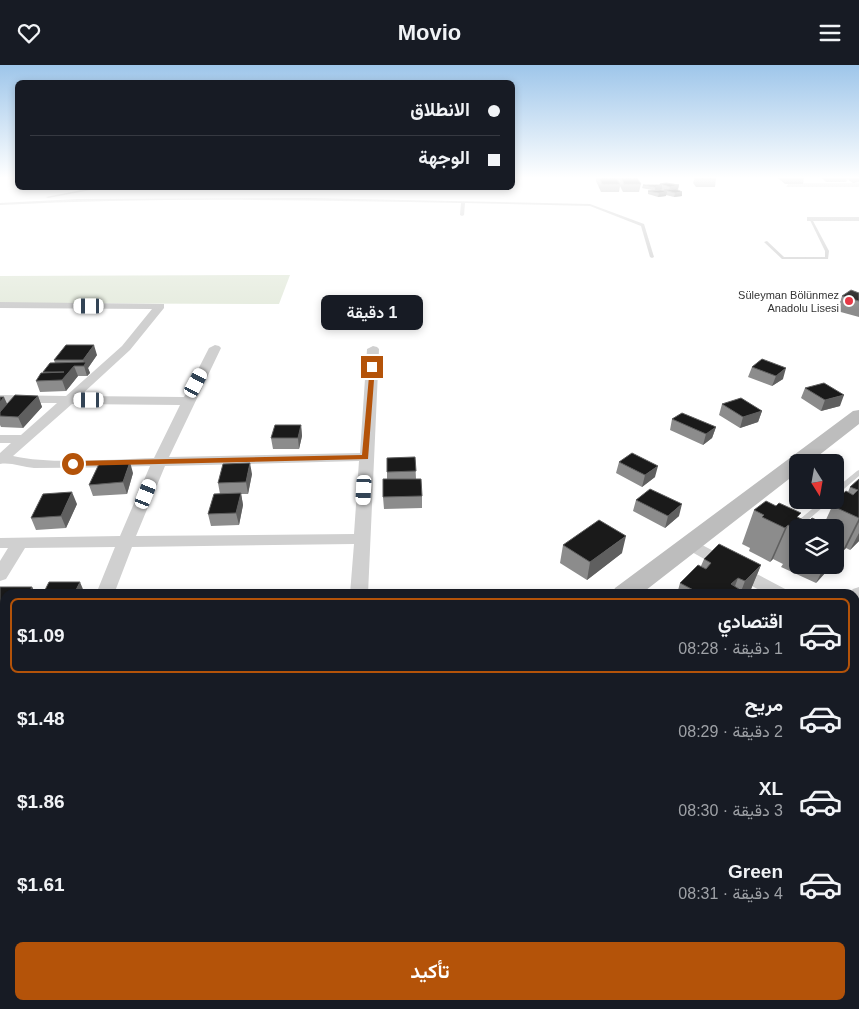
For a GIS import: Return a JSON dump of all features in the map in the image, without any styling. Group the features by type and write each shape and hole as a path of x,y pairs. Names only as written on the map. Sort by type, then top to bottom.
{"street":[{"path":"0,305 160,306 126,348 70,400 1,459"},
{"path":"107,589 187,401 215,348"},
{"path":"358,589 373,349"},
{"path":"0,399 187,401"},
{"path":"630,589 859,415"},
{"path":"0,439 25,439"},
{"path":"1,459 23,463 366,457"},
{"path":"0,543 362,539"},
{"path":"0,575 20,543"},
{"path":"689,543 772,589"}],"lane":[{"path":"635,222 643,225 652,257"},
{"path":"766,242 783,258 827,258 827,251 812,222"},
{"path":"844,485 859,472"},
{"path":"844,488 850,491"},
{"path":"788,534 817,509"}],"shaded area":[{"path":"290,275 279,304 0,303 0,276"}],"building":[{"path":"851,290 859,293 859,301 842,296"},
{"path":"66,345 94,345 83,360 54,360"},
{"path":"762,359 786,368 776,376 752,367"},
{"path":"86,362 84,366 74,366 62,380 36,381 41,373 64,372 43,372 50,363"},
{"path":"824,383 844,395 825,400 805,388"},
{"path":"15,395 38,396 18,417 0,416 0,412"},
{"path":"741,398 762,411 743,417 722,404"},
{"path":"682,413 716,427 706,434 672,419"},
{"path":"275,425 301,425 298,438 271,438"},
{"path":"632,453 658,466 645,475 619,462"},
{"path":"415,457 416,471 387,472 387,458"},
{"path":"130,462 123,482 89,485 99,464"},
{"path":"250,463 246,482 218,483 223,464"},
{"path":"383,479 421,479 422,496 383,497"},
{"path":"859,479 859,518 839,509 844,509 844,493 846,491 853,495 858,490 850,487"},
{"path":"650,489 682,504 668,516 636,500"},
{"path":"72,492 61,516 31,518 43,494"},
{"path":"241,493 236,513 208,514 214,494"},
{"path":"766,501 776,506 779,503 801,513 797,517 801,519 789,519 789,526 785,528 762,517 764,515 754,510"},
{"path":"599,520 626,536 590,562 563,545"},
{"path":"719,544 761,565 745,581 738,578 731,584 739,589 691,589 680,583 698,565 706,569 711,563 704,559"},
{"path":"49,582 80,582 76,589 46,589"},
{"path":"0,587 32,587 31,589 0,589"}],"place":[{"name":"Süleyman Bölünmez Anadolu Lisesi","path":"849,301"}],"route":[{"path":"73,464 366,457 372,367"}]}
